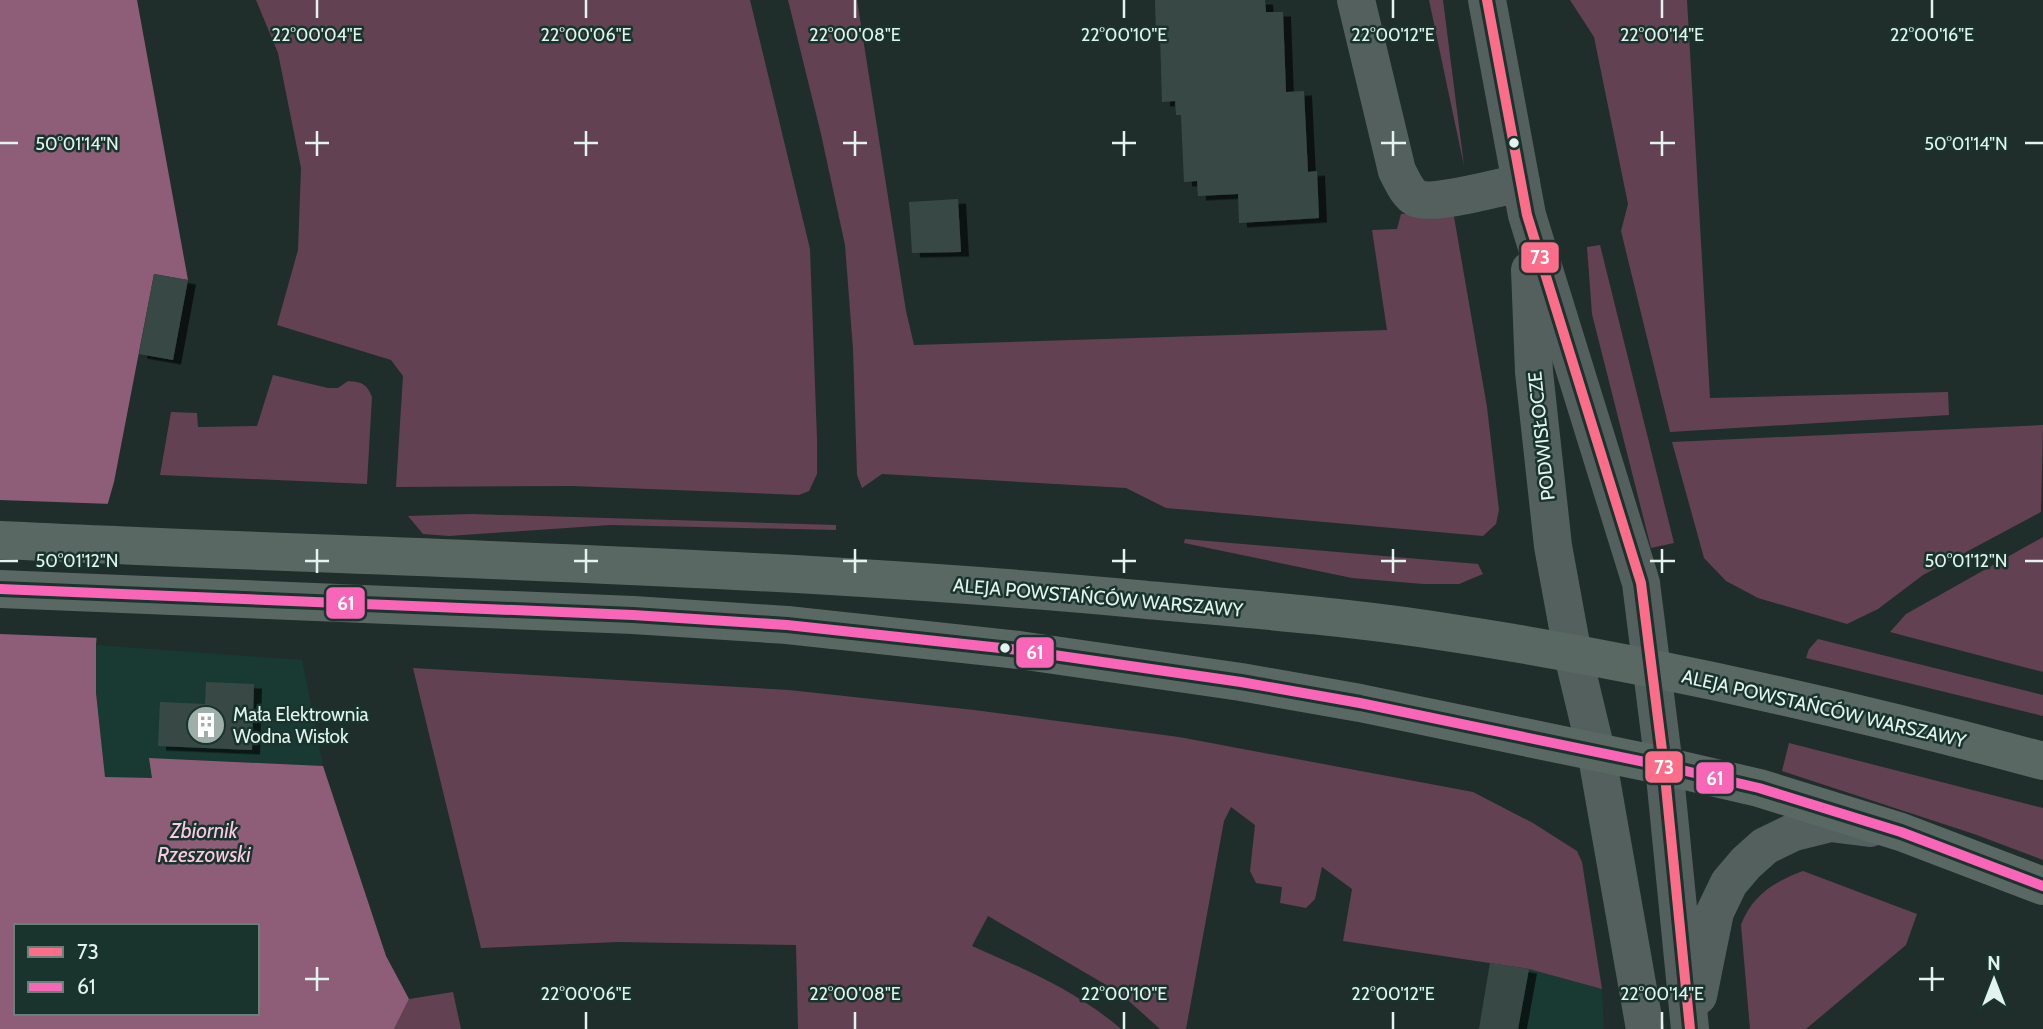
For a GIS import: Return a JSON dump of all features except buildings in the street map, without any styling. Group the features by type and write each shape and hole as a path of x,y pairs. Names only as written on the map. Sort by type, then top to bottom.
{"main road":[{"name":"ALEJA POWSTAŃCÓW WARSZAWY","path":"0,540 807,574 999,586 1423,629 1761,691 1928,730 2043,761"},
{"path":"0,589 633,615 787,625 992,647 1241,682 1596,751 1759,788 1901,832 2043,886"}],"street":[{"path":"1356,0 1397,171 1405,187 1416,198 1433,201 1524,199"},
{"name":"PODWISŁOCZE","path":"1487,0 1524,199 1641,583 1664,766 1691,1029"},
{"name":"PODWISŁOCZE","path":"1524,199 1534,372 1553,546 1573,655 1596,751 1645,1029"},
{"path":"1691,1029 1715,912 1729,883 1765,846 1794,832 1830,823 1901,832"}],"shaded area":[{"path":"256,0 750,0 810,249 817,474 809,491 799,495 572,486 396,487 403,376 391,360 277,325 298,250 301,168 278,53"},
{"path":"788,0 857,0 906,311 914,345 1387,330 1372,230 1397,229 1401,214 1453,211 1487,407 1499,510 1496,524 1483,536 1166,508 1126,488 882,474 862,488 857,475 853,349 845,245"},
{"path":"1429,0 1443,0 1464,166"},
{"path":"1570,0 1687,0 1710,398 1948,392 1949,415 1670,432 1621,231 1628,204 1594,37"},
{"path":"1600,245 1674,543 1651,548 1592,314 1587,247"},
{"path":"273,375 328,388 338,388 348,381 366,386 372,397 367,484 160,475 171,412 197,413 198,427 257,426"},
{"path":"2043,425 2041,512 1923,575 1878,609 1847,624 1758,598 1726,581 1704,558 1672,442"},
{"path":"471,514 836,525 836,530 610,525 449,536 423,534 408,516"},
{"path":"2043,537 2043,672 1890,632 1906,614"},
{"path":"1185,539 1478,564 1483,574 1459,584 1352,578 1184,543"},
{"path":"1818,639 2043,695 2043,716 1806,658 1809,649"},
{"path":"96,645 302,660 323,766 150,758 153,778 105,778 96,693"},
{"path":"413,668 789,690 974,710 1179,737 1473,792 1533,823 1577,851 1582,862 1602,989 1529,969 1343,941 1352,889 1322,867 1315,899 1306,908 1280,903 1282,887 1256,883 1250,871 1255,825 1231,807 1224,821 1186,1029 1160,1029 1120,993 988,916 972,946 1068,992 1121,1029 798,1029 796,945 618,942 481,948"},
{"path":"1789,743 2043,808 2043,860 1974,834 1782,771"},
{"path":"1803,871 1917,914 1906,945 1806,1029 1750,1029 1741,925 1751,905 1765,891"},
{"path":"1490,963 1529,969 1602,989 1604,1029 1479,1029"},
{"path":"453,992 461,1029 394,1029 409,999"}],"water":[{"name":"Zbiornik Rzeszowski","path":"0,0 137,0 188,280 154,274 114,482 106,510 96,645 96,693 105,777 152,778 149,758 323,766 386,956 409,999 394,1029 0,1029"}],"pier":[{"path":"0,500 112,504 100,638 0,634"}],"transit line":[{"name":"73","path":"1487,0 1527,215 1641,583 1664,766 1690,1029"},
{"name":"61","path":"0,589 633,615 787,625 1019,650 1241,682 1360,703 1759,788 1901,832 2043,886"}],"place":[{"name":"Mała Elektrownia Wodna Wisłok","path":"206,725"}]}
